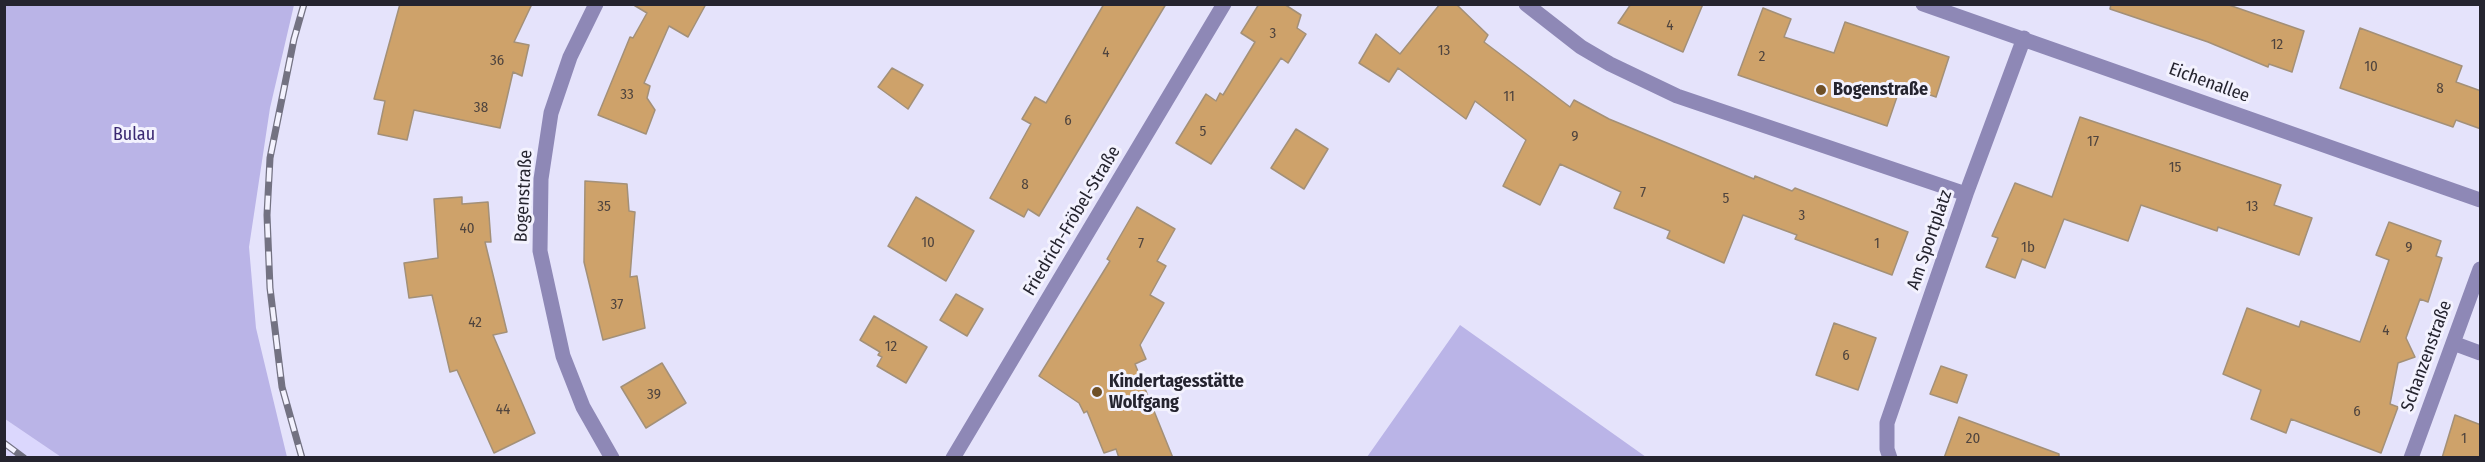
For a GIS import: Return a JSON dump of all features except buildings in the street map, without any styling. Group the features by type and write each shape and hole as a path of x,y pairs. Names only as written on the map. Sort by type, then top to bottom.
{"street":[{"name":"Bogenstraße","path":"596,4 570,57 551,113 541,179 540,251 563,356 583,407 612,458"},
{"name":"Friedrich-Fröbel-Straße","path":"953,458 1224,4"},
{"path":"1526,4 1590,52 1677,96 1966,194"},
{"name":"Eichenallee","path":"1923,4 2481,200"},
{"name":"Am Sportplatz","path":"1890,458 1887,449 1887,423 1966,194 2024,38"},
{"name":"Schanzenstraße","path":"2411,458 2481,268"},
{"path":"2453,343 2481,353"}],"shaded area":[{"path":"5,419 61,457 5,457"}],"green space":[{"name":"Bulau","path":"5,4 294,5 270,108 249,247 256,328 287,457 61,457 5,419"},
{"path":"1460,325 1646,457 1367,457"}],"railway":[{"path":"302,458 282,387 270,288 267,215 270,158 294,39 304,4"},
{"path":"4,443 24,458"}],"place":[{"name":"Bogenstraße","path":"1821,90"},
{"name":"Kindertagesstätte Wolfgang","path":"1097,392"}]}
